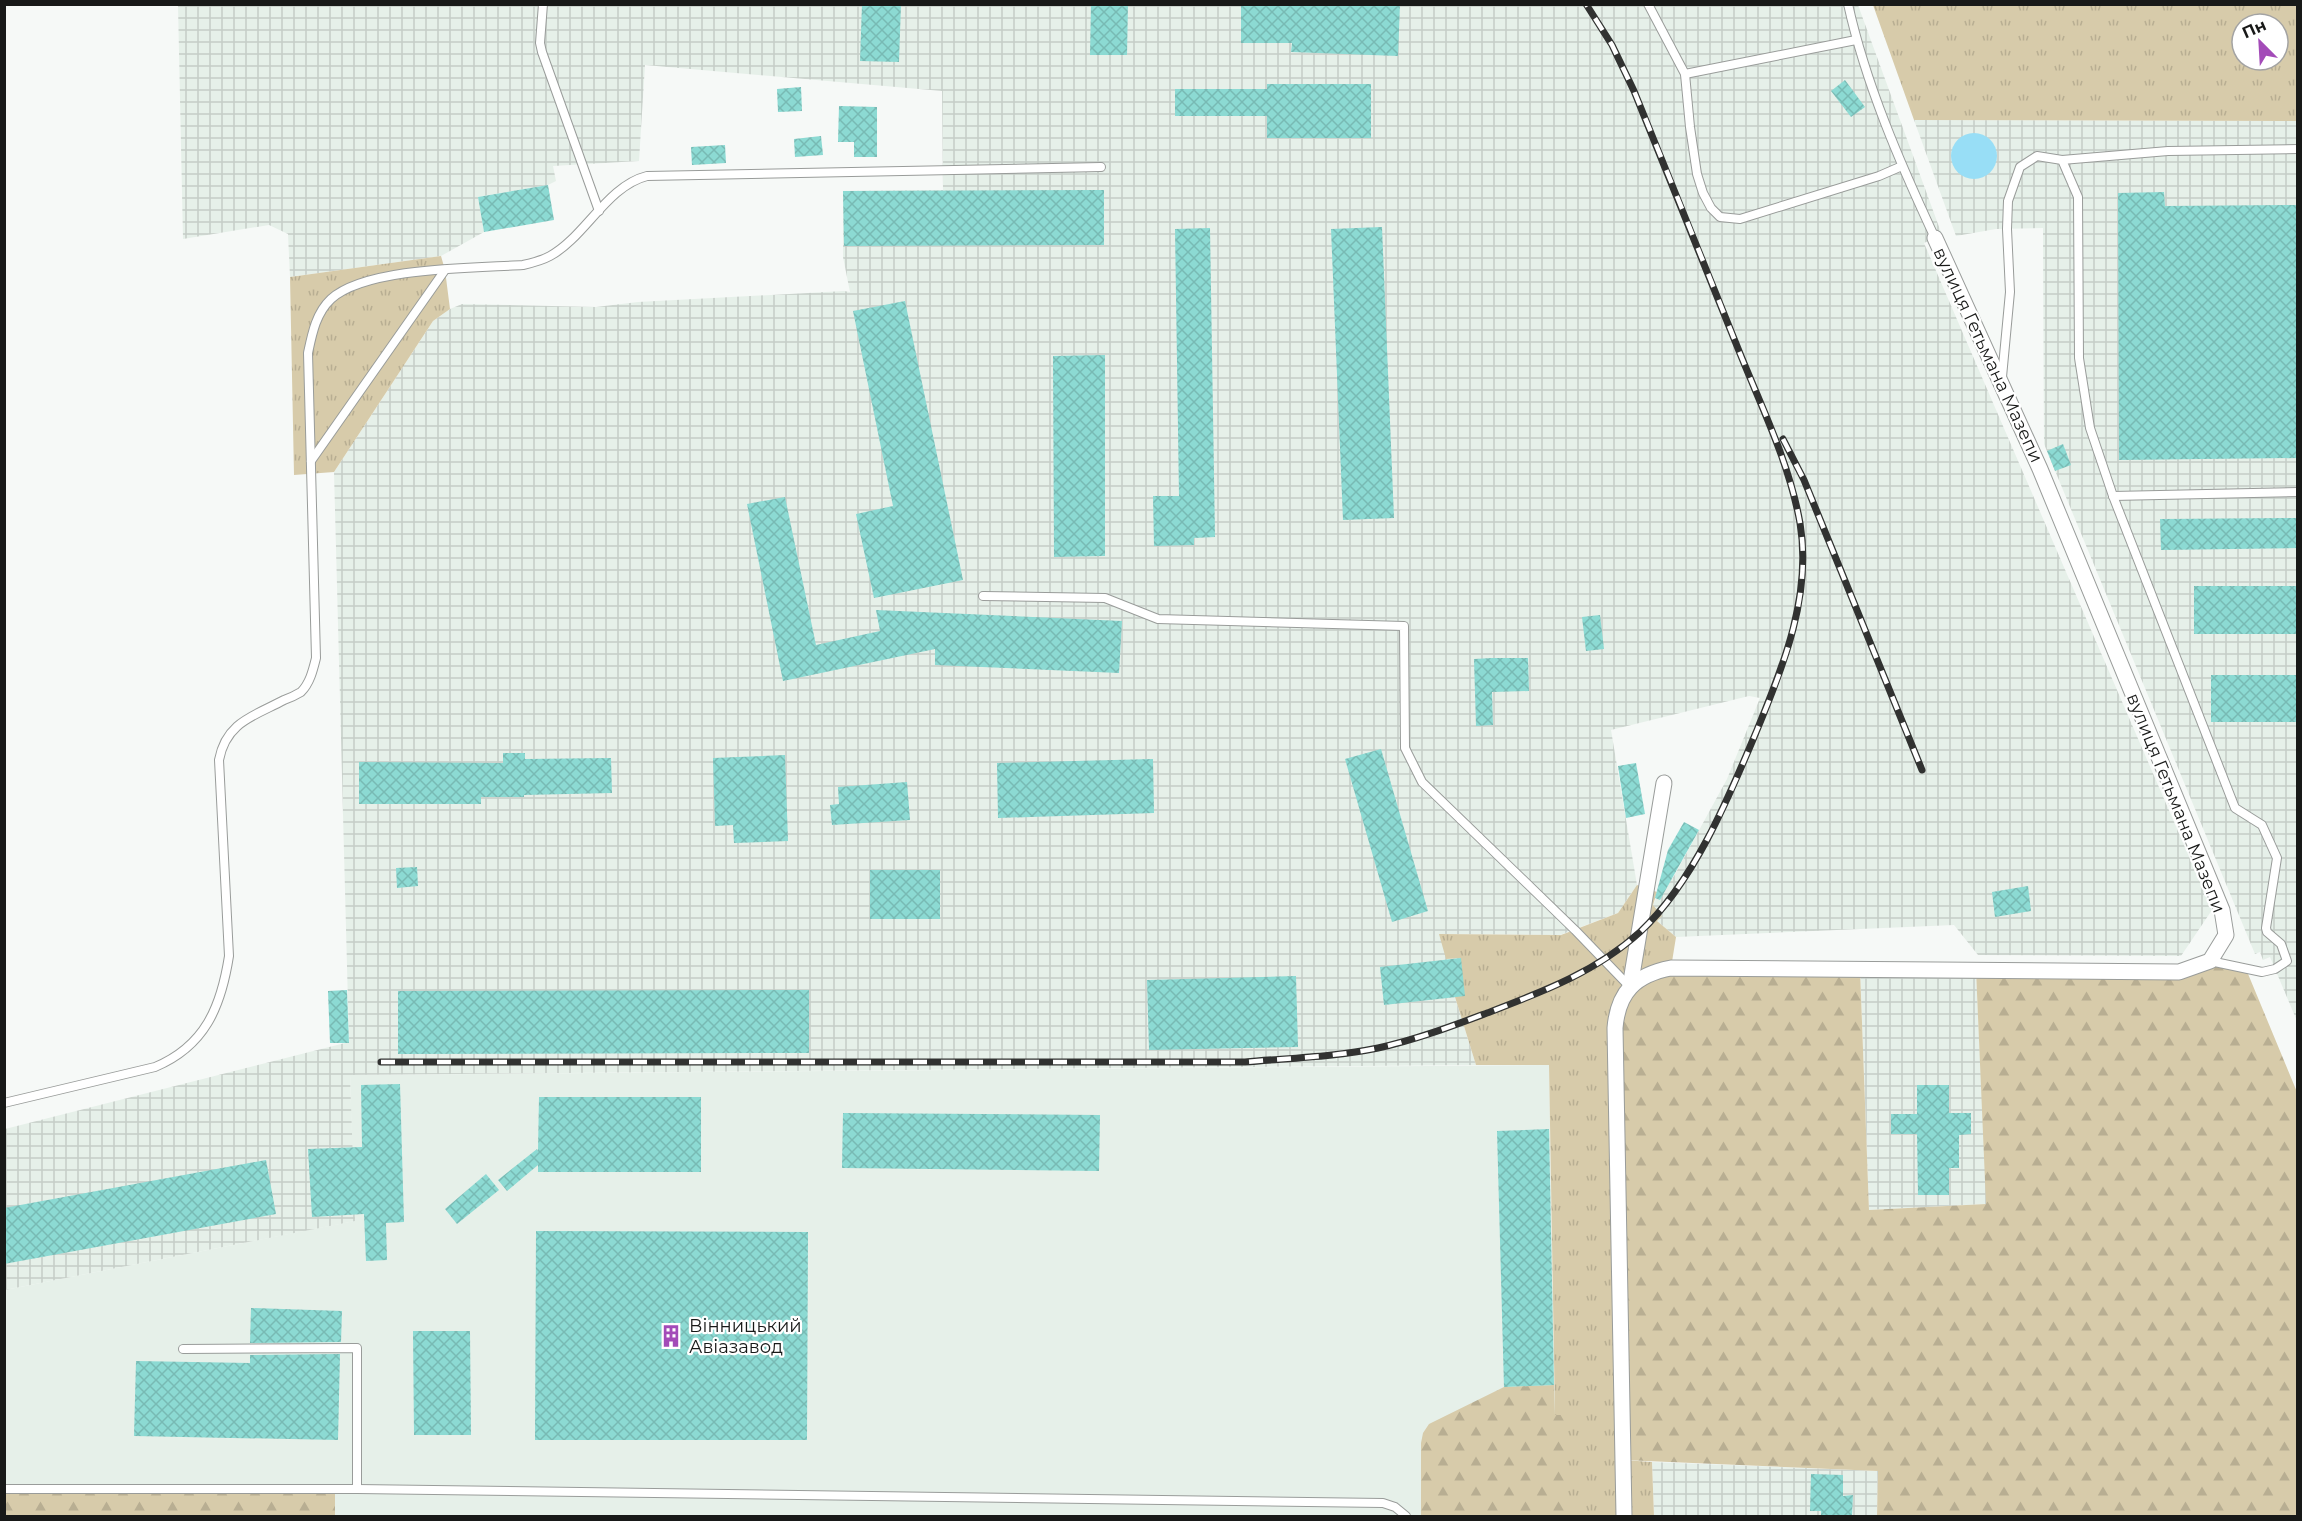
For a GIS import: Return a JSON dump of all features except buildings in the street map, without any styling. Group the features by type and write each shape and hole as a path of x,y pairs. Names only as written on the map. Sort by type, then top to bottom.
{"street":[{"name":"вулиця Гетьмана Мазепи","path":"1935,238 2040,470 2222,910 2226,935 2210,961"},
{"path":"1630,987 1664,783"},
{"path":"1624,1516 1615,1028 1619,1003 1630,987 1648,974 1671,968 2179,972 2210,961"}],"lane":[{"path":"543,4 540,43 542,52 599,211"},
{"path":"1648,4 1686,74 1697,174 1702,193 1720,217 1740,219 1879,176 1902,166"},
{"path":"1848,4 1856,40 1902,166 1935,238"},
{"path":"1686,74 1856,40"},
{"path":"2001,384 2010,292 2007,201 2020,167 2037,156 2062,160 2168,151 2298,149"},
{"path":"2062,160 2078,196 2079,358 2090,428 2113,496 2235,808 2262,825 2277,858 2266,928 2267,932 2281,944 2287,961 2275,969 2262,972 2210,961"},
{"path":"4,1103 163,1064 186,1050 201,1034 213,1014 226,980 230,956 219,760 223,745 229,732 239,723 300,692 308,683 316,658 308,354 316,321 322,310 340,292 368,279 445,270 523,265 540,261 561,249 627,183 638,178 656,175 1101,167"},
{"path":"311,460 445,270"},
{"path":"2113,496 2298,492"},
{"path":"983,596 1105,598 1158,619 1404,626 1405,748 1422,782 1575,930 1630,987"},
{"path":"183,1349 357,1348 357,1490"},
{"path":"4,1489 357,1490 1383,1503 1395,1507 1406,1516"}],"shaded area":[{"path":"178,5 1858,5 1942,235 1924,243 2212,910 2181,956 1978,955 1954,925 1676,937 1657,921 1653,905 1657,896 1674,876 1727,779 1760,698 1749,696 1611,730 1637,885 1618,913 1560,935 1439,934 1460,958 1455,997 1476,1065 350,1075 355,1221 5,1290 5,1129 349,1042 334,472 433,321 462,304 596,307 638,302 850,292 843,257 843,191 943,190 942,91 645,65 639,161 553,166 556,181 548,185 478,197 484,232 441,256 290,277 288,234 269,225 183,239"},
{"path":"1914,120 2297,121 2297,1021 2270,957 2263,960 2260,952 2255,954 2044,444 2043,228 1996,229 1956,236"},
{"path":"1860,969 1976,970 1987,1204 1869,1210"},
{"path":"1549,1065 1555,1415 1568,1516 5,1516 5,1290 354,1221 350,1075"},
{"path":"1652,1462 1878,1471 1877,1516 1654,1516"}],"green space":[{"path":"1873,5 2297,5 2297,121 1914,120"},
{"path":"441,256 450,309 433,321 334,472 294,475 290,277"},
{"path":"1637,885 1657,892 1653,905 1662,916 1657,921 1676,937 1671,968 1623,1460 1652,1462 1654,1516 1568,1516 1568,1416 1555,1416 1549,1065 1476,1065 1455,997 1461,958 1446,959 1439,934 1561,935 1618,913"},
{"path":"2210,961 2246,969 2297,1092 2297,1516 1877,1516 1878,1471 1623,1460 1615,1028 1623,995 1648,974 1860,969 1869,1210 1986,1204 1976,970 2179,972"},
{"path":"1554,1385 1555,1415 1568,1415 1568,1516 1421,1516 1421,1443 1423,1433 1429,1424 1504,1387"},
{"path":"5,1489 335,1490 335,1516 5,1516"}],"water":[{"path":"1974,133 1990,140 1997,156 1990,172 1974,179 1958,172 1951,156 1958,140"}],"railway":[{"path":"381,1062 1245,1062 1328,1055 1378,1048 1406,1041 1528,997 1587,970 1640,932 1677,889 1693,864 1722,810 1746,756 1786,655 1799,603 1803,550 1795,500 1773,433 1634,91 1612,45 1586,4"},
{"path":"1783,439 1804,480 1922,770"}],"place":[{"name":"Вінницький Авіазавод","path":"671,1336"}]}
